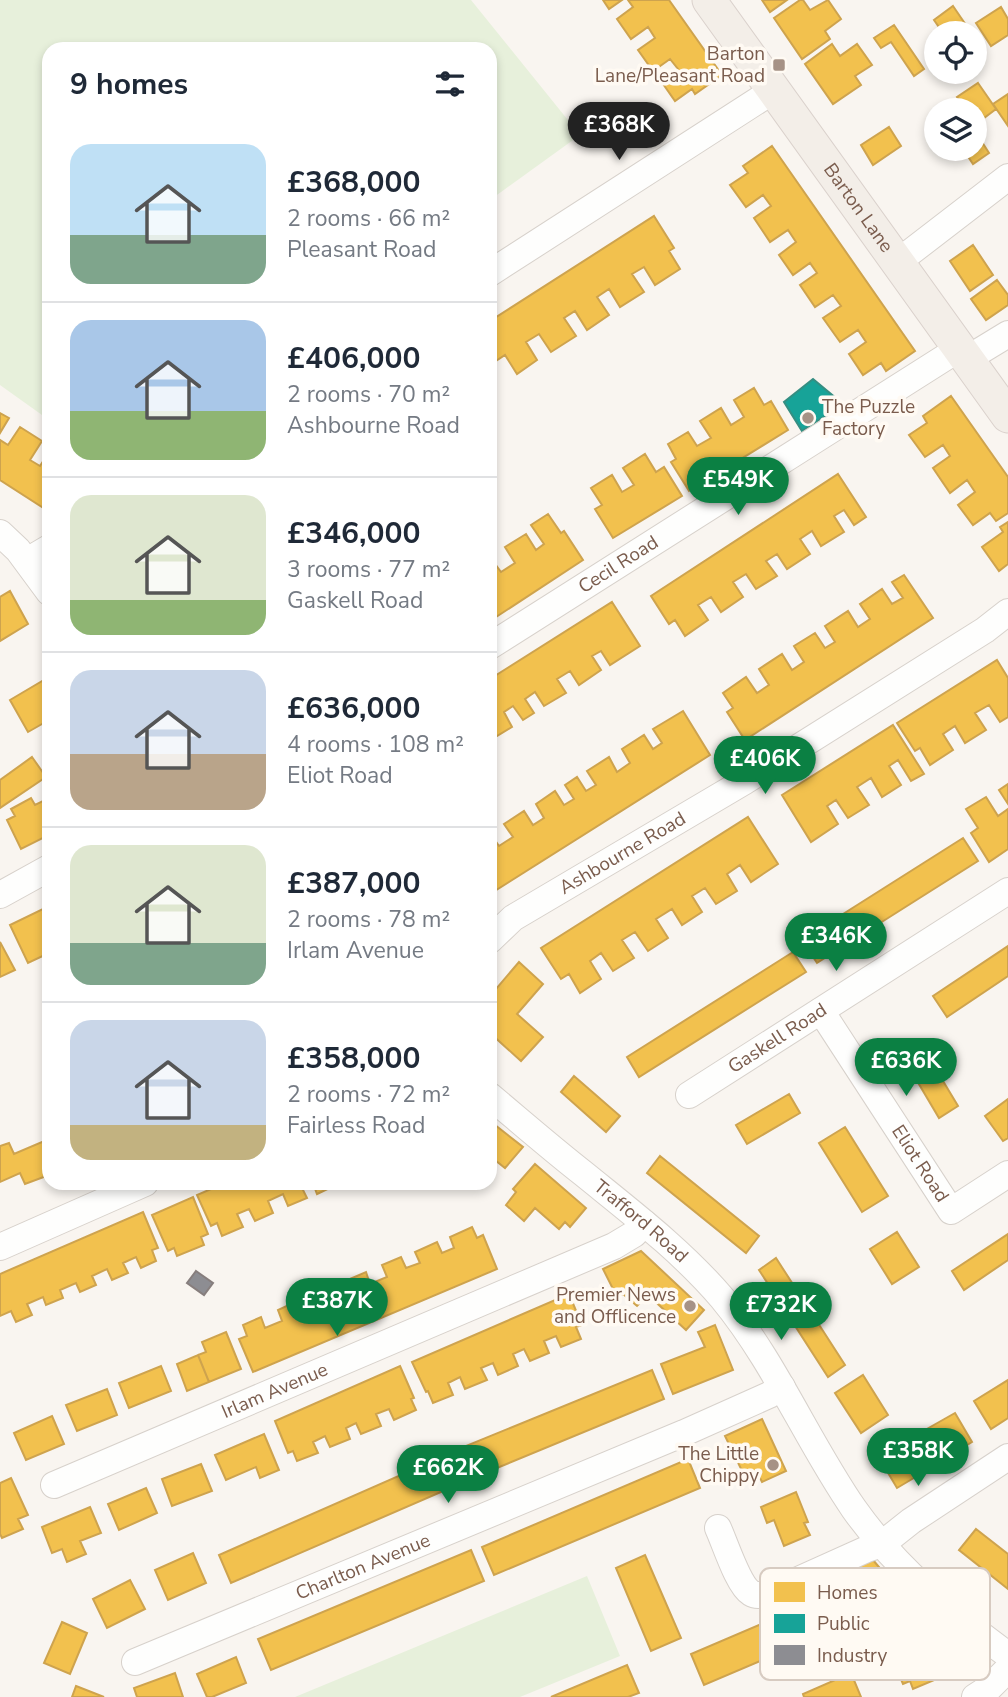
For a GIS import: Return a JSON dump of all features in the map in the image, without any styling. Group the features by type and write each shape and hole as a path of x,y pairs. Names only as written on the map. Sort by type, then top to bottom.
{"main road":[{"name":"Barton Lane","path":"709,0 1008,416"}],"street":[{"path":"497,268 774,90"},
{"path":"899,261 1008,177"},
{"name":"Cecil Road","path":"497,642 964,354 1008,334"},
{"path":"0,533 38,555"},
{"name":"Ashbourne Road","path":"497,933 513,918 745,781 985,630 1008,612"},
{"path":"0,895 42,872"},
{"name":"Gaskell Road","path":"689,1095 1008,891"},
{"name":"Eliot Road","path":"821,1011 951,1211 1008,1174"},
{"name":"Trafford Road","path":"497,1102 691,1264 723,1300 782,1387 854,1509 882,1544 906,1568"},
{"path":"0,1247 129,1190"},
{"name":"Irlam Avenue","path":"54,1485 614,1246 634,1234 644,1223"},
{"name":"Charlton Avenue","path":"135,1662 671,1438 782,1387"},
{"path":"825,1568 882,1544 911,1521 1008,1457"},
{"path":"718,1528 748,1592 760,1595"},
{"name":"Trafford Road","path":"990,1641 1008,1655"},
{"path":"975,1697 1008,1670"}],"green space":[{"path":"0,0 471,0 580,135 497,195 497,42 42,42 42,415 0,385"},
{"path":"587,1576 620,1656 520,1697 295,1697"}],"building: Homes":[{"path":"603,0 622,0 609,9"},
{"path":"628,0 669,0 722,75 695,94 692,89 675,101 661,81 678,69 670,59 653,71 638,50 655,38 648,27 631,39 617,19 633,7"},
{"path":"762,0 787,0 770,12"},
{"path":"803,0 810,10 828,0 841,19 825,31 830,39 802,59 774,18"},
{"path":"953,6 963,21 935,21"},
{"path":"1001,7 1008,19 1008,35 991,46 987,40 987,21 979,21"},
{"path":"894,25 924,69 914,76 891,42 881,48 874,38"},
{"path":"832,44 840,56 857,44 872,65 855,76 861,85 833,104 805,64"},
{"path":"979,84 996,109 987,116 987,98 957,97"},
{"path":"1008,94 1008,126 993,104"},
{"path":"889,127 901,146 873,165 861,145"},
{"path":"772,146 915,351 886,371 881,363 863,375 849,354 866,342 858,330 840,342 823,318 841,306 833,295 815,307 800,285 817,273 810,263 793,275 779,255 796,242 788,230 770,242 754,218 771,206 763,195 746,207 730,185 748,173 743,166"},
{"path":"654,216 674,248 669,251 680,269 655,285 644,267 632,274 644,292 620,307 609,289 597,297 609,315 587,330 575,311 564,318 576,336 551,352 539,334 526,342 537,360 517,374 505,355 497,360 497,317"},
{"path":"973,245 993,275 970,291 950,261"},
{"path":"997,280 1008,295 1008,305 986,320 971,299"},
{"path":"754,388 764,405 771,401 788,430 689,491 671,462 676,459 668,444 688,432 697,446 711,438 700,421 721,408 731,425 744,417 734,400"},
{"path":"951,396 1008,477 1008,513 996,521 990,513 973,525 958,505 975,492 967,480 950,493 933,468 950,456 943,445 925,457 909,435 927,423 923,416"},
{"path":"0,413 9,418 0,433"},
{"path":"20,427 42,441 30,460 40,466 42,463 42,507 0,480 0,440 8,445"},
{"path":"645,454 656,472 664,467 682,496 613,538 595,509 602,505 591,488 612,475 622,492 634,485 623,468"},
{"path":"838,474 866,517 854,525 844,510 834,516 844,532 821,546 812,531 800,539 810,554 787,569 777,554 766,561 777,576 756,589 746,574 733,582 743,597 721,612 711,597 698,605 708,620 685,636 675,620 669,624 651,596"},
{"path":"548,514 561,533 564,531 583,560 497,616 497,567 501,572 515,563 505,547 526,534 536,550 544,544 531,525"},
{"path":"1008,522 1008,564 999,571 982,547 1003,532 1000,527"},
{"path":"904,575 933,618 745,740 727,712 733,708 723,693 746,677 757,693 769,685 759,669 782,654 792,670 804,662 794,646 815,633 825,648 835,642 825,626 848,611 858,627 870,619 860,604 882,589 892,604 903,598 892,582"},
{"path":"10,591 28,624 0,641 0,597"},
{"path":"612,602 640,646 610,665 601,651 592,656 601,670 579,685 570,671 557,679 566,693 544,706 535,692 525,699 534,713 523,720 513,706 504,712 512,727 497,736 497,675"},
{"path":"997,660 1008,678 1008,717 1000,722 989,705 975,713 986,730 965,743 955,726 943,734 953,750 930,765 920,748 915,751 897,723"},
{"path":"42,681 42,724 28,732 10,700"},
{"path":"683,711 710,755 497,890 497,843 499,846 513,837 504,824 524,811 533,825 544,818 536,804 555,791 564,805 574,799 565,785 577,777 586,791 596,785 587,771 609,757 617,772 630,763 622,749 644,735 653,749 662,743 653,729"},
{"path":"893,725 924,774 911,781 898,760 889,766 901,785 882,797 871,778 857,787 869,805 848,818 836,800 827,806 838,824 811,842 782,795"},
{"path":"32,757 42,771 42,780 0,808 0,780"},
{"path":"1008,784 1008,804 999,790"},
{"path":"986,797 998,816 1008,809 1008,849 989,862 971,833 978,828 966,809"},
{"path":"31,798 35,805 42,802 42,838 21,849 7,820 15,816 11,809"},
{"path":"748,817 778,864 751,882 740,865 727,874 737,891 716,904 705,888 692,896 702,912 682,925 672,909 656,919 668,938 648,951 635,932 622,940 634,958 613,971 601,953 590,961 601,979 580,993 569,974 561,979 541,948"},
{"path":"963,838 978,861 817,963 802,940"},
{"path":"42,909 42,956 28,963 10,925"},
{"path":"0,942 15,970 0,977"},
{"path":"1008,946 1008,976 947,1017 933,996"},
{"path":"793,952 806,972 639,1077 627,1057"},
{"path":"519,962 543,984 517,1014 543,1037 521,1061 497,1039 497,988"},
{"path":"919,1041 958,1106 939,1118 900,1052"},
{"path":"574,1076 620,1116 606,1132 561,1092"},
{"path":"789,1094 800,1113 747,1144 736,1125"},
{"path":"1008,1099 1008,1138 1003,1141 985,1116"},
{"path":"497,1127 523,1147 505,1168 497,1162"},
{"path":"845,1127 888,1196 862,1212 819,1143"},
{"path":"42,1142 42,1178 25,1184 20,1173 0,1182 0,1146 9,1143 14,1154"},
{"path":"660,1156 759,1236 746,1253 647,1173"},
{"path":"535,1164 586,1208 570,1227 565,1222 559,1229 535,1208 524,1221 506,1205 516,1192 513,1189"},
{"path":"209,1190 303,1190 307,1198 288,1206 283,1194 268,1201 273,1213 255,1221 249,1209 237,1214 243,1227 222,1236 217,1223 211,1226 197,1195"},
{"path":"193,1197 208,1234 201,1237 204,1245 177,1256 174,1248 168,1251 152,1215"},
{"path":"143,1212 158,1248 152,1250 156,1261 141,1268 136,1257 123,1263 128,1273 112,1280 107,1269 92,1276 96,1285 80,1292 76,1283 60,1290 63,1298 46,1305 43,1297 27,1304 32,1315 16,1322 11,1311 0,1316 0,1274"},
{"path":"472,1227 477,1238 483,1235 497,1269 253,1372 239,1339 247,1336 243,1325 261,1317 265,1328 282,1321 278,1310 295,1302 300,1314 314,1307 310,1296 332,1287 336,1298 350,1292 345,1281 366,1272 370,1284 387,1277 382,1265 401,1257 406,1268 420,1263 415,1252 437,1242 442,1253 454,1248 450,1237"},
{"path":"897,1232 919,1267 892,1284 870,1249"},
{"path":"1008,1234 1008,1260 964,1290 952,1271"},
{"path":"641,1251 704,1310 686,1330 648,1295 637,1306 623,1294 617,1297 603,1269"},
{"path":"776,1258 845,1365 828,1377 759,1270"},
{"path":"569,1294 582,1325 576,1327 581,1339 561,1347 556,1336 544,1341 549,1353 530,1361 524,1349 513,1354 518,1366 498,1375 493,1363 481,1368 487,1380 465,1389 460,1377 448,1383 453,1395 433,1403 412,1362"},
{"path":"715,1325 733,1370 673,1394 661,1364 705,1347 698,1332"},
{"path":"226,1332 241,1369 209,1382 198,1355 206,1352 202,1342"},
{"path":"198,1355 209,1382 187,1391 177,1364"},
{"path":"161,1366 171,1391 129,1408 119,1383"},
{"path":"400,1366 414,1398 411,1399 416,1410 394,1420 389,1409 376,1414 381,1426 361,1434 356,1423 346,1428 350,1439 330,1447 325,1436 313,1442 318,1453 297,1461 293,1451 288,1453 275,1421"},
{"path":"652,1370 664,1399 451,1487 439,1457"},
{"path":"863,1375 888,1415 861,1433 835,1393"},
{"path":"1008,1380 1008,1418 991,1429 974,1401"},
{"path":"107,1389 117,1415 77,1431 66,1405"},
{"path":"955,1413 972,1442 943,1460 925,1430"},
{"path":"52,1416 64,1444 26,1460 14,1433"},
{"path":"762,1419 786,1471 762,1482 756,1470 744,1475 725,1436"},
{"path":"264,1434 279,1470 260,1478 256,1467 226,1480 215,1455"},
{"path":"913,1441 929,1469 897,1488 881,1461"},
{"path":"688,1459 700,1488 494,1575 482,1547"},
{"path":"428,1463 441,1492 231,1583 219,1555"},
{"path":"201,1464 212,1491 172,1506 162,1479"},
{"path":"11,1478 28,1515 18,1519 23,1529 2,1538 0,1483"},
{"path":"146,1488 157,1513 119,1530 108,1504"},
{"path":"796,1492 808,1522 804,1523 810,1535 784,1546 774,1520 767,1523 761,1507"},
{"path":"90,1507 101,1533 80,1541 86,1554 67,1562 62,1549 52,1553 42,1527"},
{"path":"976,1529 1008,1554 1008,1589 990,1575 990,1568 982,1568 959,1550"},
{"path":"471,1550 484,1581 271,1670 258,1639"},
{"path":"193,1553 206,1583 168,1600 155,1570"},
{"path":"645,1555 681,1638 651,1651 616,1568"},
{"path":"873,1560 880,1568 853,1568"},
{"path":"130,1580 145,1609 107,1628 93,1599"},
{"path":"62,1622 87,1633 70,1674 44,1663"},
{"path":"760,1625 760,1661 704,1685 691,1654"},
{"path":"236,1657 246,1683 207,1697 197,1674"},
{"path":"627,1665 639,1693 628,1697 551,1697"},
{"path":"175,1673 183,1697 137,1697 134,1688"},
{"path":"835,1680 854,1680 861,1697 804,1697 803,1694"},
{"path":"901,1680 934,1680 913,1689 910,1681 903,1684"},
{"path":"76,1686 104,1697 72,1697"}],"building: Public":[{"name":"The Puzzle Factory","path":"813,379 843,404 802,431 784,402"}],"building: Industry":[{"path":"196,1271 213,1283 204,1295 187,1283"}],"place":[{"name":"Barton Lane/Pleasant Road","path":"779,65"},
{"name":"The Puzzle Factory","path":"808,418"},
{"name":"Premier News and Offlicence","path":"690,1306"},
{"name":"The Little Chippy","path":"773,1465"}]}
